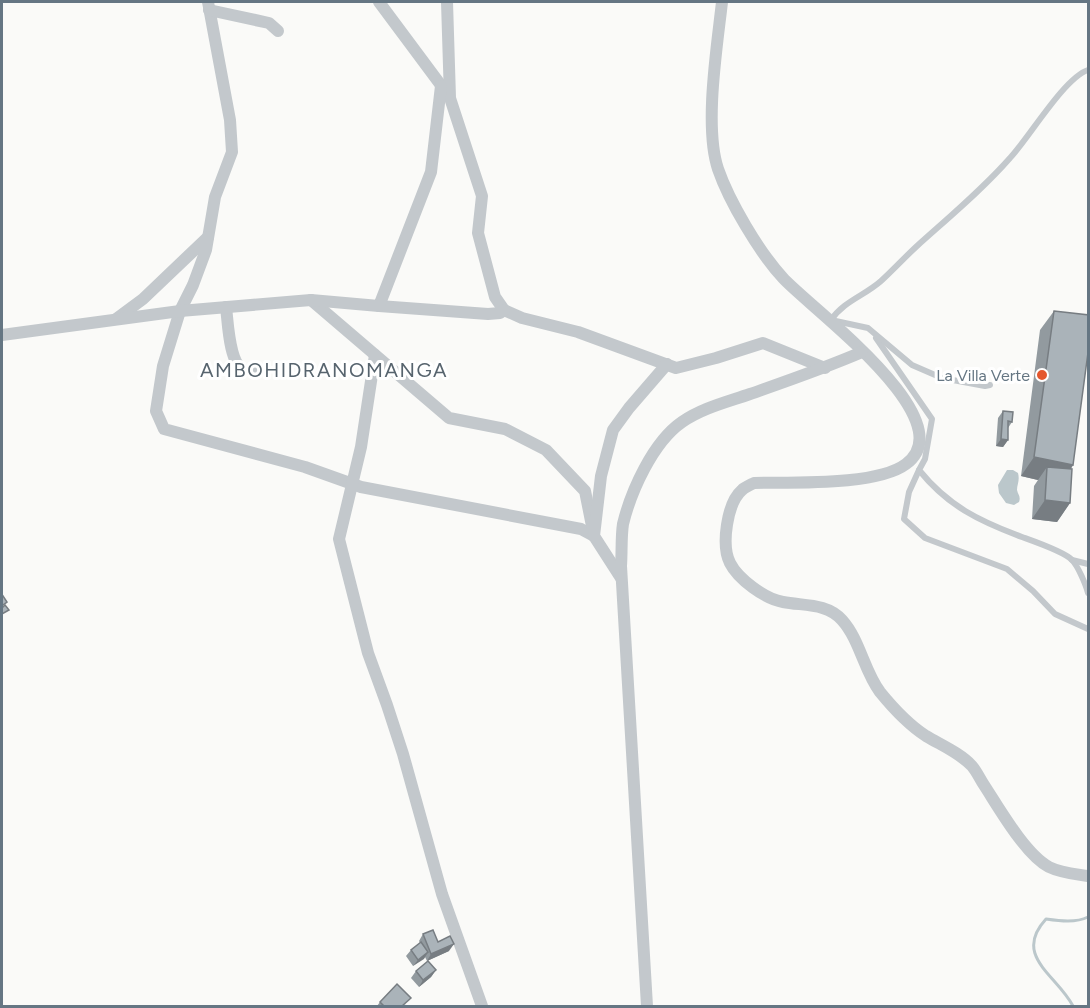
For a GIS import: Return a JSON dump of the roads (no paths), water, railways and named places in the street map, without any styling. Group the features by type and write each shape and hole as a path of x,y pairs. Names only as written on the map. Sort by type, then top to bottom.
{"street":[{"path":"379,2 450,98"},
{"path":"447,2 450,98 482,196 478,233 495,297 504,310 522,318 578,332 676,368 763,343 825,368"},
{"path":"722,2 712,108 712,136 718,168 740,215 764,254 783,279 831,320 897,389 908,403 920,437 913,458 894,470 869,477 840,481 754,483 743,489 733,503 728,523 726,548 729,561 735,572 748,585 780,602 819,607 836,614 844,622 880,692 923,734 972,766 998,808 1037,858 1060,871 1089,876"},
{"path":"278,31 269,23 208,6 230,120 232,152 215,197 206,250 180,311 163,366 156,411 164,429 305,466 352,484 581,528 594,536"},
{"path":"380,306 431,172 441,86"},
{"path":"112,321 143,299 208,237"},
{"path":"2,335 180,311 311,300 488,314 500,313 504,310"},
{"path":"311,300 449,418 505,429 546,450 585,491 594,536 623,582"},
{"path":"226,307 236,363 243,370 253,370"},
{"path":"647,1006 623,582 623,527 630,499 641,475 664,438 674,428 702,410 825,368 862,352"},
{"path":"375,355 361,447 339,539 365,642 403,754 442,894 482,1006"},
{"path":"594,536 601,476 613,430 667,364"}],"lane":[{"path":"990,384 985,386 942,378 912,366 868,328 831,320 837,311 850,300 878,284 966,203 1011,158 1052,103 1081,72 1089,70"},
{"path":"868,328 932,418 925,459 909,492 904,519 925,538 1007,569 1055,614 1089,629"},
{"path":"919,470 930,484 954,505 993,526 1041,544 1072,560 1089,564"},
{"path":"1072,560 1089,593"}],"waterway":[{"name":"AMBOHIDRANOMANGA","path":"1073,1006 1041,965 1035,955 1034,944 1037,932 1046,919 1073,921 1088,917"}],"place":[{"name":"La Villa Verte","path":"1042,375"}],"district":[{"name":"AMBOHIDRANOMANGA","path":"324,370"}]}
